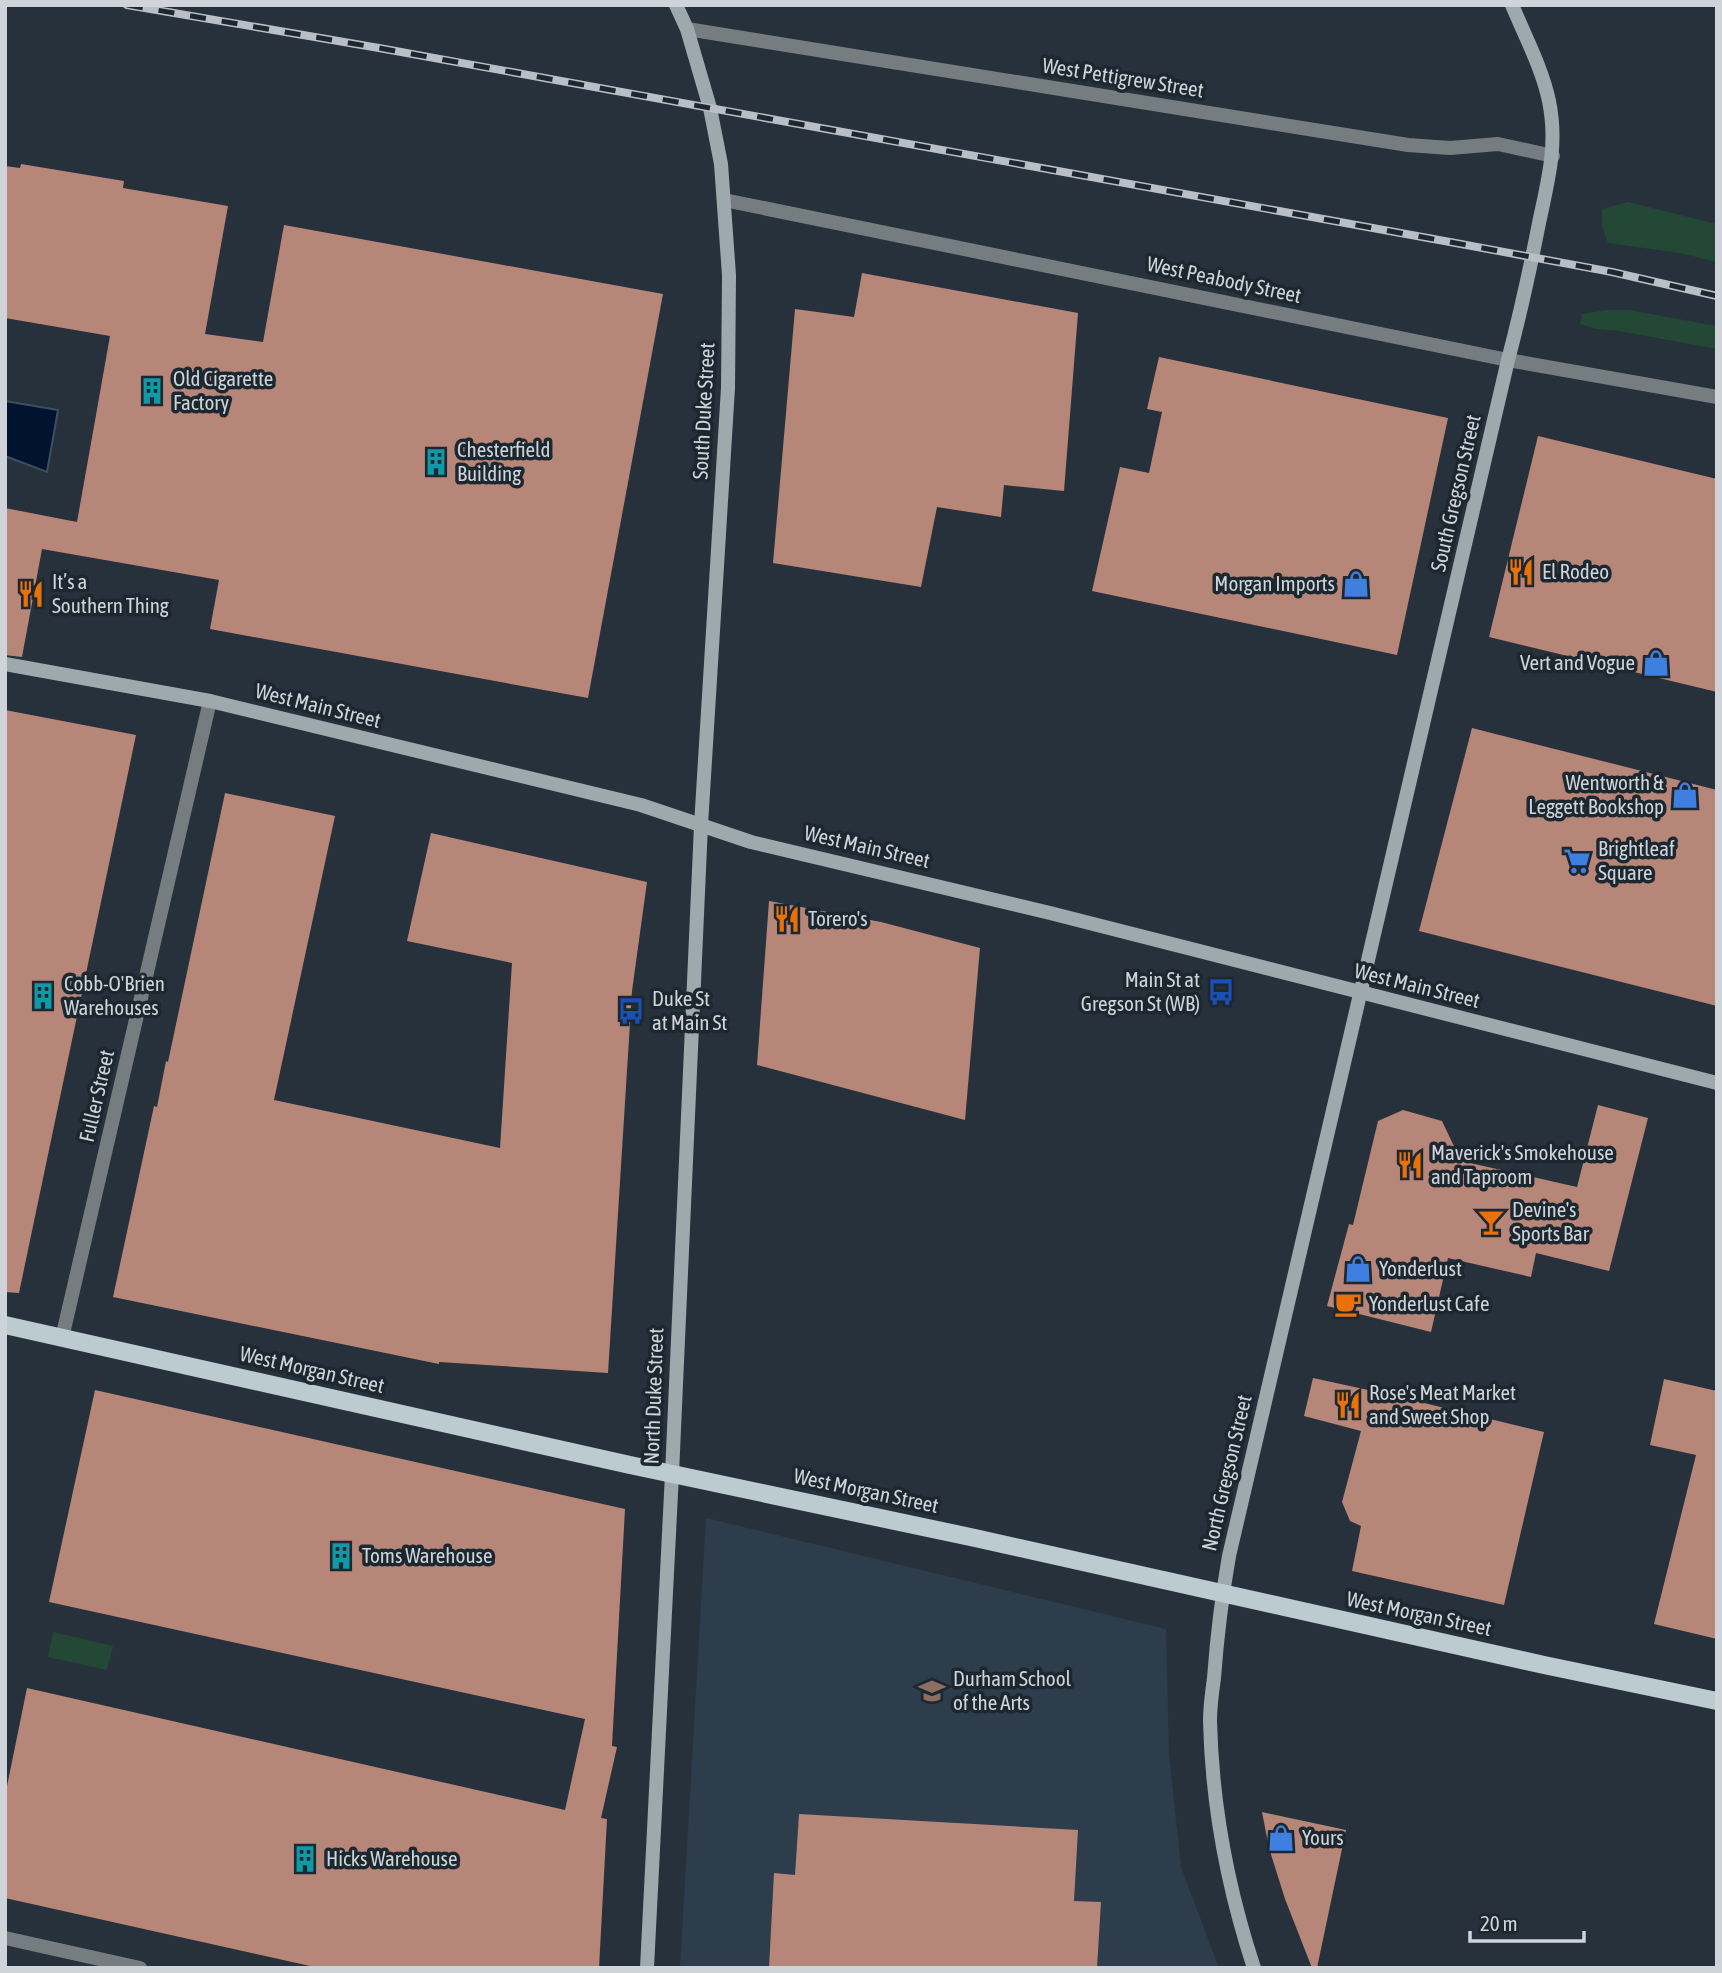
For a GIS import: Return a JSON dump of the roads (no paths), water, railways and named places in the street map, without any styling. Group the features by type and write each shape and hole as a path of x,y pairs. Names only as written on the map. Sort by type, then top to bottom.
{"main road":[{"name":"South Duke Street","path":"676,5 687,29 710,108 721,164 729,275 728,388 701,825"},
{"name":"South Gregson Street","path":"1361,993 1508,360 1527,289 1553,156 1553,127 1549,101 1542,76 1512,5"},
{"name":"West Main Street","path":"5,664 210,701 641,805 751,842 1050,913 1717,1083"},
{"name":"North Duke Street","path":"648,1968 701,825"},
{"name":"North Gregson Street","path":"1254,1968 1240,1926 1225,1861 1215,1783 1210,1719 1217,1640 1232,1542 1361,993"},
{"name":"West Morgan Street","path":"5,1325 672,1474 1717,1701"}],"street":[{"name":"West Pettigrew Street","path":"687,29 1408,145 1450,148 1498,144 1553,156"},
{"name":"West Peabody Street","path":"724,200 1508,360 1717,397"},
{"name":"Fuller Street","path":"62,1338 210,701"},
{"path":"5,1938 140,1968"}],"water":[{"path":"5,401 58,410 47,472 5,456"}],"railway":[{"path":"127,5 379,48 1450,242 1612,272 1717,296"}],"place":[{"name":"Old Cigarette Factory","path":"152,391"},
{"name":"Chesterfield Building","path":"436,462"},
{"name":"El Rodeo","path":"1521,572"},
{"name":"Morgan Imports","path":"1356,584"},
{"name":"It’s a Southern Thing","path":"31,594"},
{"name":"Vert and Vogue","path":"1656,663"},
{"name":"Wentworth & Leggett Bookshop","path":"1685,795"},
{"name":"Brightleaf Square","path":"1577,861"},
{"name":"Torero's","path":"787,919"},
{"name":"Main St at Gregson St (WB)","path":"1221,992"},
{"name":"Cobb-O'Brien Warehouses","path":"43,996"},
{"name":"Duke St at Main St","path":"631,1011"},
{"name":"Maverick's Smokehouse and Taproom","path":"1410,1165"},
{"name":"Devine's Sports Bar","path":"1491,1222"},
{"name":"Yonderlust","path":"1358,1269"},
{"name":"Yonderlust Cafe","path":"1348,1304"},
{"name":"Rose's Meat Market and Sweet Shop","path":"1348,1405"},
{"name":"Toms Warehouse","path":"341,1556"},
{"name":"Durham School of the Arts","path":"932,1691"},
{"name":"Yours","path":"1281,1838"},
{"name":"Hicks Warehouse","path":"305,1859"}]}
